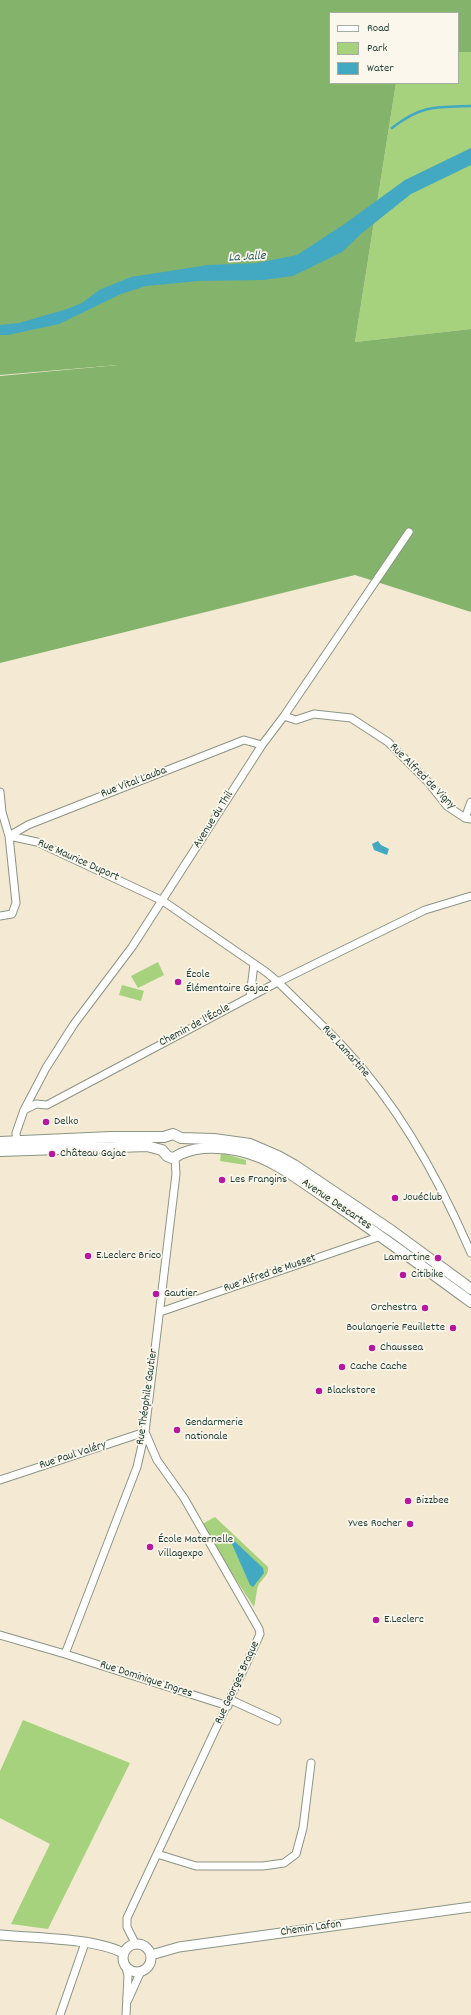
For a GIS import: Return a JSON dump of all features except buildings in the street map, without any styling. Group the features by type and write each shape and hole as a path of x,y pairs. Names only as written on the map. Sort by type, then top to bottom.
{"main road":[{"name":"Avenue Descartes","path":"0,1151 17,1146 111,1137 164,1138 173,1134 181,1138 214,1139 250,1144 278,1156 392,1231 471,1289"},
{"path":"162,1150 161,1143 164,1138"},
{"path":"178,1155 184,1144 181,1138"},
{"name":"Avenue Descartes","path":"0,1142 17,1146 147,1146 162,1150 167,1156 214,1148 240,1150 265,1159 286,1171 381,1236 471,1302"}],"street":[{"name":"Avenue du Thil","path":"24,1110 46,1068 74,1024 132,946 163,901 262,745 284,716 409,532"},
{"name":"Rue Alfred de Vigny","path":"284,716 296,720 314,714 351,718 388,742 428,782 447,806 468,819"},
{"name":"Rue Vital Lauba","path":"9,836 28,825 244,740 262,745"},
{"path":"0,792 1,813 9,836 16,903 12,914 0,916"},
{"path":"468,819 471,802"},
{"name":"Rue Maurice Duport","path":"9,836 37,842 163,901"},
{"name":"Chemin de l'École","path":"24,1110 36,1104 47,1105 278,982 425,910 471,896"},
{"name":"Rue Lamartine","path":"163,901 278,982 348,1052 384,1096 418,1147 449,1202 471,1253"},
{"path":"250,997 254,964"},
{"path":"17,1146 16,1133 24,1110"},
{"name":"Rue Théophile Gautier","path":"65,1654 137,1467 145,1432 178,1155"},
{"name":"Rue Alfred de Musset","path":"160,1312 381,1236"},
{"name":"Rue Paul Valéry","path":"0,1480 145,1432"},
{"name":"Rue Georges Braque","path":"135,1943 127,1927 127,1918 260,1634 259,1629 184,1498 157,1460 145,1432"},
{"path":"0,1635 65,1654"},
{"name":"Rue Dominique Ingres","path":"65,1654 229,1703 277,1721"},
{"path":"157,1854 196,1866 263,1866 284,1863 296,1854 301,1834 311,1763"},
{"name":"Chemin Lafon","path":"151,1955 184,1946 471,1907"},
{"path":"0,1935 85,1943 113,1948 123,1953"},
{"path":"60,2015 85,1943"},
{"path":"126,1967 133,1972 141,1971 148,1967 151,1955 147,1947 135,1943 128,1947 123,1953 123,1963 126,1967 128,1976 126,2012"},
{"path":"126,2012 130,1994 141,1971"}],"green space":[{"path":"0,0 471,0 471,52 459,52 459,12 329,12 329,84 396,84 355,342 471,329 471,612 355,575 0,663 0,376 118,365 0,375"},
{"path":"459,52 471,52 471,329 355,342 396,84 459,84"},
{"path":"158,962 164,975 138,988 131,976"},
{"path":"122,985 144,991 141,1001 119,995"},
{"path":"221,1153 246,1160 246,1165 220,1161"},
{"path":"215,1517 268,1567 267,1574 258,1586 254,1607 200,1525"},
{"path":"23,1720 130,1763 48,1929 11,1924 50,1844 0,1818 0,1771"}],"water":[{"path":"471,148 471,165 411,194 362,233 342,252 293,276 263,280 199,281 146,286 121,294 59,324 8,335 0,335 0,325 19,323 67,309 82,303 99,290 131,277 208,265 257,263 297,255 343,225 405,180"},
{"path":"378,841 381,845 389,849 387,855 374,850 372,844"},
{"path":"228,1535 263,1568 264,1573 253,1587 250,1585"}],"waterway":[{"path":"392,128 402,120 421,111 438,107 471,106"}],"place":[{"name":"École Élémentaire Gajac","path":"178,982"},
{"name":"Delko","path":"46,1122"},
{"name":"Château Gajac","path":"52,1154"},
{"name":"Les Frangins","path":"222,1180"},
{"name":"JouéClub","path":"395,1198"},
{"name":"E.Leclerc Brico","path":"88,1256"},
{"name":"Lamartine","path":"438,1258"},
{"name":"Citibike","path":"403,1275"},
{"name":"Gautier","path":"156,1294"},
{"name":"Orchestra","path":"425,1308"},
{"name":"Boulangerie Feuillette","path":"453,1328"},
{"name":"Chaussea","path":"372,1348"},
{"name":"Cache Cache","path":"342,1367"},
{"name":"Blackstore","path":"319,1391"},
{"name":"Gendarmerie nationale","path":"177,1430"},
{"name":"Bizzbee","path":"408,1501"},
{"name":"Yves Rocher","path":"410,1524"},
{"name":"École Maternelle Villagexpo","path":"150,1547"},
{"name":"E.Leclerc","path":"376,1620"}],"water label":[{"name":"La Jalle","path":"247,258"}]}
